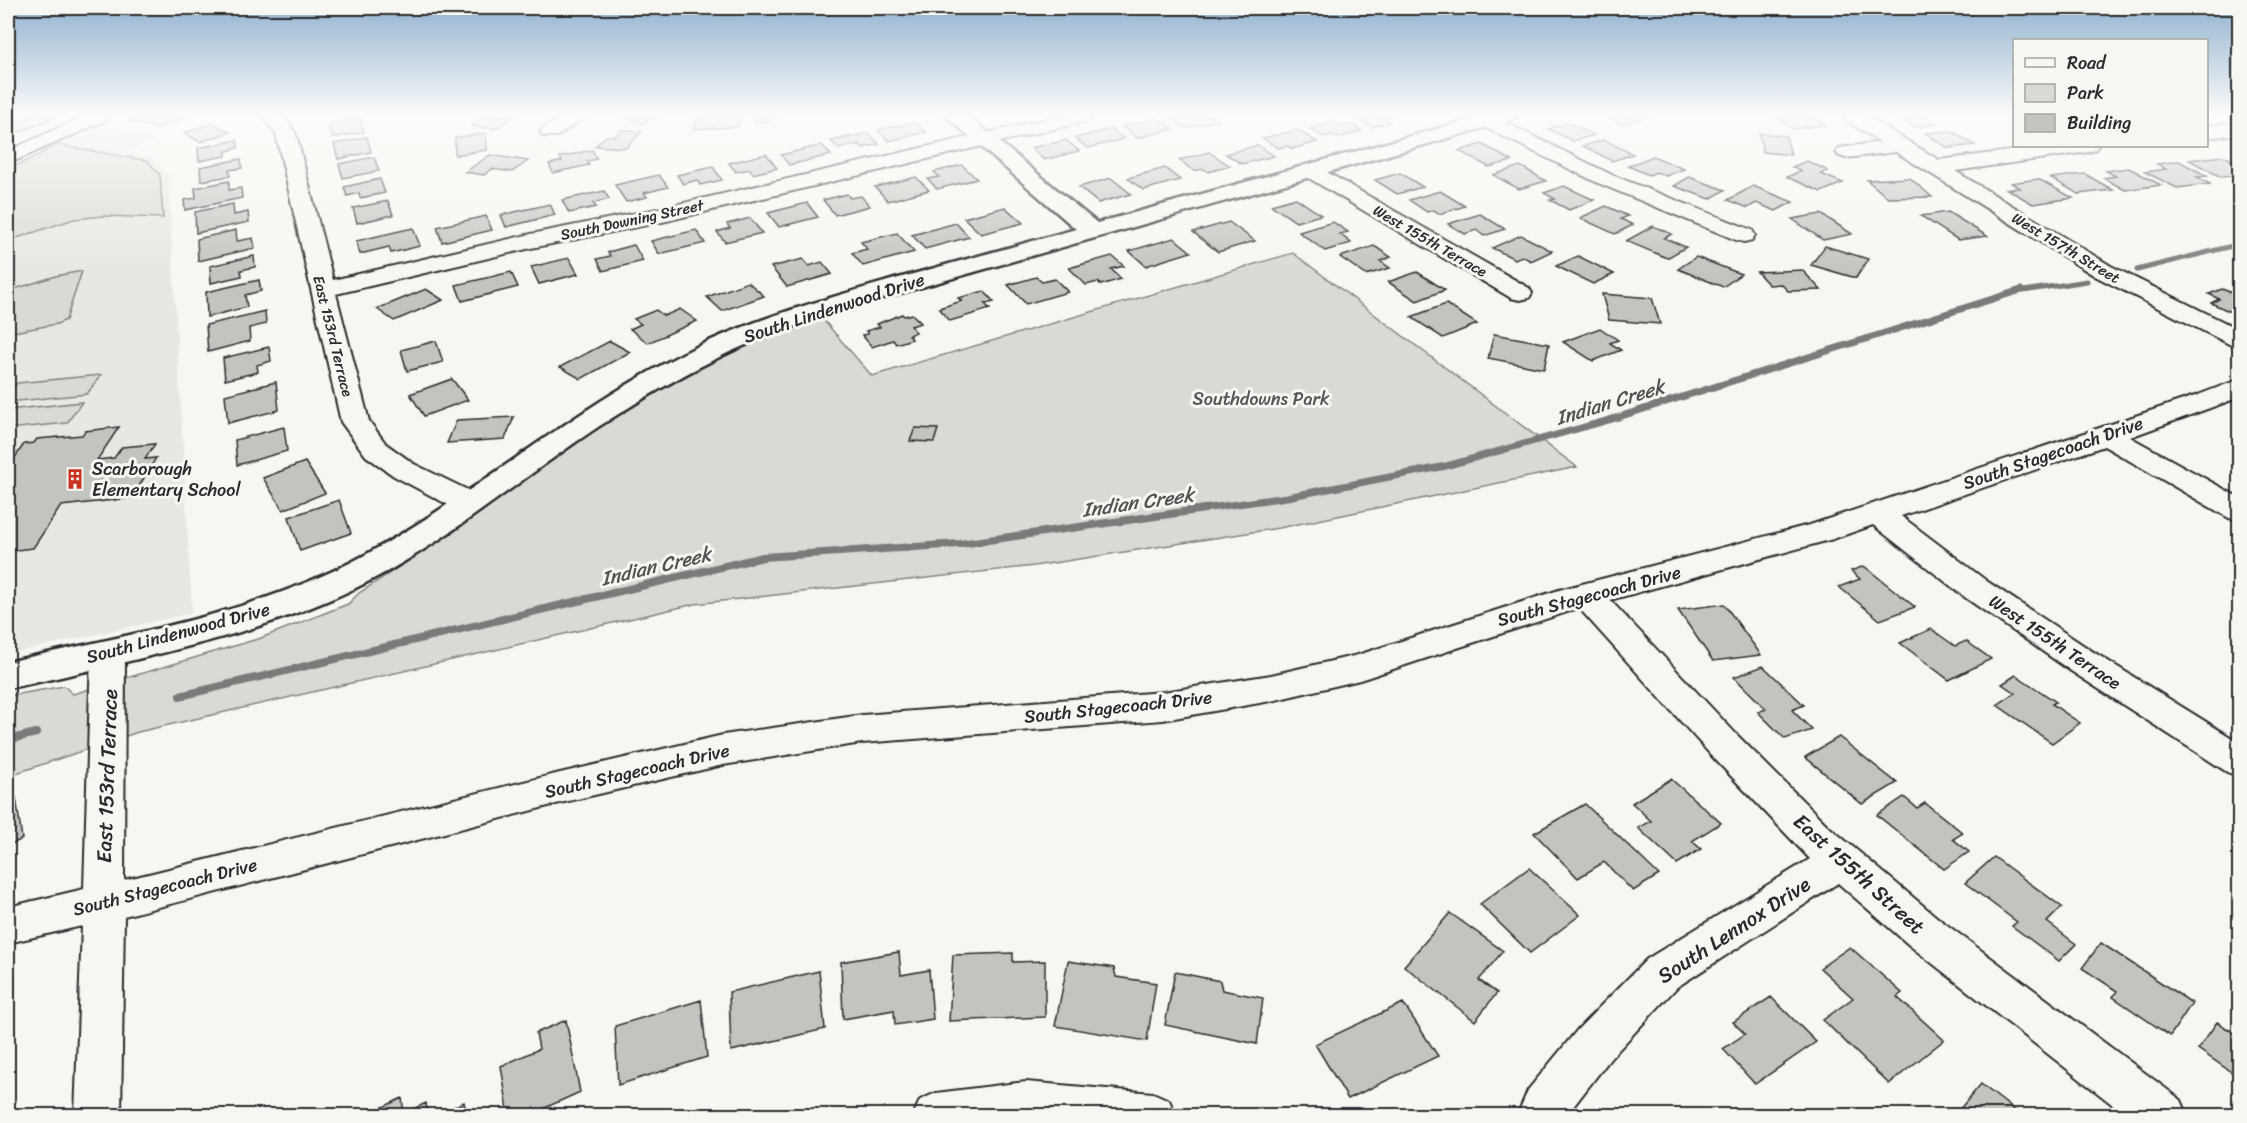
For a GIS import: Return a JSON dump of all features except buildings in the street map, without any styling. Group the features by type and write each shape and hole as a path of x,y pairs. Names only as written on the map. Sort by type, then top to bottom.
{"street":[{"name":"East 153rd Terrace","path":"294,168 354,422 376,450 404,470 469,503"},
{"name":"South Downing Street","path":"322,290 861,168"},
{"path":"1017,168 1092,231"},
{"name":"South Lindenwood Drive","path":"8,675 180,636 265,612 333,584 412,542 587,422 647,385 702,356 760,330 831,305 1315,168"},
{"path":"1588,168 1605,178 1744,235"},
{"name":"West 157th Street","path":"1938,168 2103,272 2240,340"},
{"name":"West 155th Terrace","path":"1309,170 1520,293"},
{"name":"South Stagecoach Drive","path":"8,925 560,788 723,750 862,729 1163,706 1271,688 1360,667 1586,595 1811,535 2208,401 2240,387"},
{"path":"2105,435 2240,512"},
{"name":"West 155th Terrace","path":"1876,513 2015,616 2240,762"},
{"name":"East 155th Street","path":"1586,595 1815,839 1924,932 2165,1116"},
{"name":"East 153rd Terrace","path":"98,1116 102,903 109,732 108,652"},
{"name":"South Lennox Drive","path":"1540,1116 1544,1106 1594,1044 1662,973 1840,861"},
{"path":"936,1116 1026,1105 1153,1116"}],"shaded area":[{"path":"162,168 168,174 192,613 8,654 8,169"}],"green space":[{"path":"154,168 160,175 163,218 103,216 74,219 8,241 8,170"},
{"name":"Southdowns Park","path":"1293,253 1577,467 1279,528 1034,566 695,604 138,732 8,776 8,696 64,686 73,694 261,638 348,604 359,593 439,541 603,424 658,390 768,334 820,316 872,376"},
{"path":"82,271 66,320 57,324 8,333 8,291 56,276"},
{"path":"101,375 87,394 8,402 8,395 17,383"},
{"path":"82,402 67,423 8,429 8,410"}],"waterway":[{"name":"Indian Creek","path":"2137,270 2240,244"},
{"name":"Indian Creek","path":"2017,292 2087,281"},
{"name":"Indian Creek","path":"1195,510 1287,497 1446,466 1609,420 2021,290"},
{"name":"Indian Creek","path":"180,696 763,557 960,544 1205,509"},
{"name":"Indian Creek","path":"8,740 36,733"}],"place":[{"name":"Scarborough Elementary School","path":"75,479"}]}
